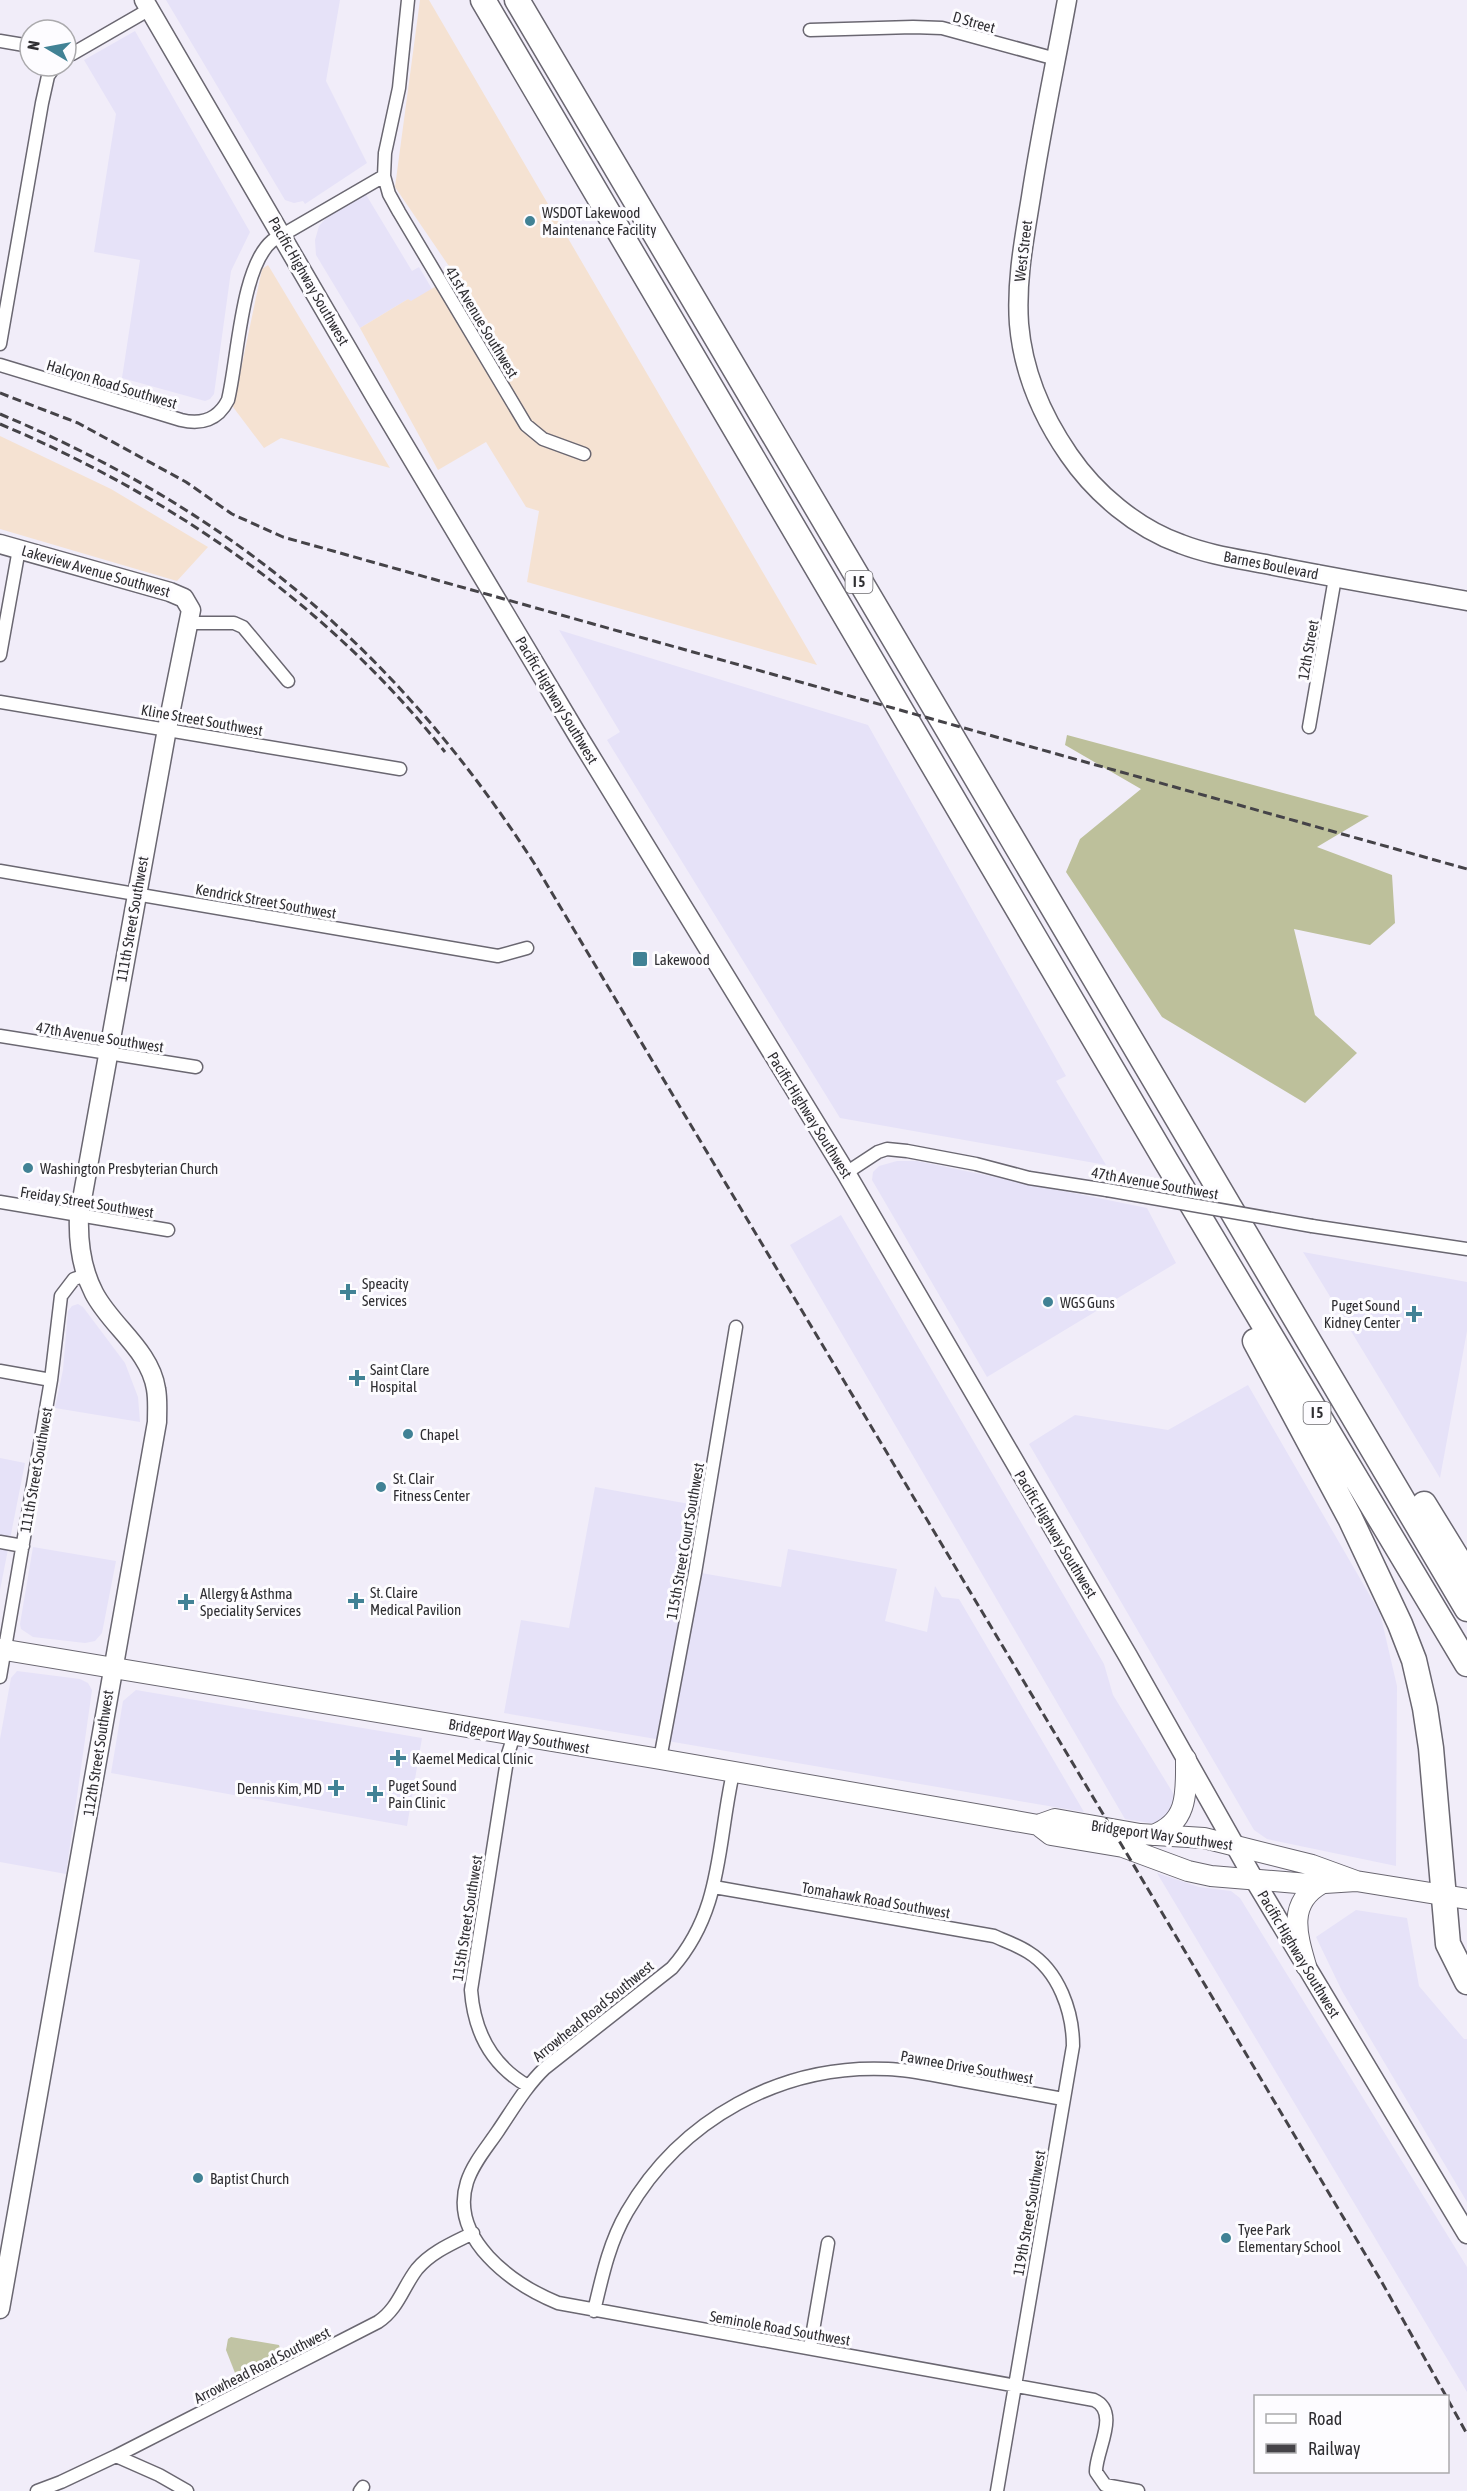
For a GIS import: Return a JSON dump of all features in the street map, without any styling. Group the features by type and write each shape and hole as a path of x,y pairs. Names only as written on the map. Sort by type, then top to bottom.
{"highway":[{"name":"I 5","path":"483,0 1167,1161 1467,1664"},
{"name":"I 5","path":"517,0 1467,1609"},
{"path":"1167,1161 1194,1229 1350,1518 1400,1624 1414,1660 1431,1748 1448,1944 1467,1982"},
{"path":"1203,1162 1261,1238 1467,1574"}],"main road":[{"name":"Bridgeport Way Southwest","path":"2,1650 660,1759 1038,1825 1051,1835 1122,1848 1188,1871 1223,1878 1255,1881 1325,1878 1467,1899"},
{"path":"1153,1835 1170,1826 1180,1814 1184,1800 1186,1759"},
{"name":"Bridgeport Way Southwest","path":"1038,1825 1054,1819 1153,1835 1204,1839 1236,1845 1325,1878"},
{"path":"1306,1966 1298,1937 1299,1906 1306,1894 1325,1878"}],"street":[{"path":"283,235 384,176 385,153 399,87 408,0"},
{"name":"West Street","path":"1067,0 1018,279 1019,325 1030,379 1043,413 1067,452 1093,486"},
{"path":"78,49 147,4"},
{"name":"Pacific Highway Southwest","path":"147,4 376,398 572,725 846,1173 1255,1881 1467,2234"},
{"name":"D Street","path":"810,30 942,28 1056,59"},
{"path":"0,41 18,44"},
{"path":"0,344 48,78"},
{"name":"41st Avenue Southwest","path":"384,176 389,194 399,212 526,425 534,434 548,442 584,454"},
{"name":"Halcyon Road Southwest","path":"0,365 185,421 203,422 216,416 228,398 255,264 264,249 283,235"},
{"name":"Barnes Boulevard","path":"1093,486 1141,523 1181,544 1215,554 1335,578 1467,601"},
{"name":"Lakeview Avenue Southwest","path":"0,544 178,594 184,598 191,610 190,623"},
{"path":"0,655 19,549"},
{"name":"12th Street","path":"1309,727 1335,578"},
{"path":"190,623 234,623 243,627 288,681"},
{"name":"111th Street Southwest","path":"79,1216 167,729 190,623"},
{"name":"Kline Street Southwest","path":"0,702 400,769"},
{"name":"Kendrick Street Southwest","path":"0,871 498,956 527,948"},
{"name":"47th Avenue Southwest","path":"0,1036 196,1067"},
{"name":"47th Avenue Southwest","path":"846,1173 878,1152 887,1149 897,1150 975,1164 1029,1178 1467,1250"},
{"name":"Freiday Street Southwest","path":"0,1202 168,1230"},
{"name":"112th Street Southwest","path":"0,2309 157,1422 157,1389 145,1361 104,1309 86,1275 79,1244 79,1216"},
{"name":"111th Street Southwest","path":"0,1677 2,1650 51,1380 61,1296 74,1279 86,1275"},
{"name":"115th Street Court Southwest","path":"660,1759 695,1573 736,1328"},
{"path":"0,1371 51,1380"},
{"path":"0,1542 22,1546"},
{"name":"115th Street Southwest","path":"514,1735 508,1754 471,1990 474,2017 484,2042 506,2070 528,2086"},
{"name":"Arrowhead Road Southwest","path":"37,2491 116,2456 378,2322 393,2310 416,2271 432,2254 472,2233 466,2222 464,2209 467,2182 472,2170 528,2086 545,2068 672,1968 685,1953 699,1930 714,1887 733,1773"},
{"name":"Tomahawk Road Southwest","path":"714,1887 985,1934 1030,1953"},
{"name":"119th Street Southwest","path":"997,2491 1073,2046 1069,2010 1053,1978 1030,1953"},
{"name":"Pawnee Drive Southwest","path":"594,2311 609,2253 627,2212 642,2190 664,2161 685,2140 718,2114 752,2095 817,2073 872,2069 912,2071 1063,2099"},
{"name":"Seminole Road Southwest","path":"472,2233 486,2252 523,2286 558,2303 1094,2400 1104,2409 1104,2437 1096,2472 1105,2485 1138,2491"},
{"path":"810,2348 828,2243"},
{"path":"116,2456 159,2475 187,2491"}],"shaded area":[{"path":"166,0 340,0 326,81 367,163 305,204 303,201 294,203 285,200"},
{"path":"420,0 429,0 817,665 527,582 539,511 526,507 486,442 438,470 360,328 408,299 411,301 455,275 395,187"},
{"path":"135,31 250,232 231,271 214,394 205,401 122,378 140,260 94,252 116,114 84,60"},
{"path":"365,193 412,271 419,267 432,289 411,302 408,299 360,328 316,255 315,240 319,226 328,216"},
{"path":"268,265 390,468 281,438 264,448 233,407 262,269"},
{"path":"0,436 111,489 208,547 177,581 0,529"},
{"path":"559,630 868,725 1066,1076 1056,1081 1106,1165 840,1118 607,740 620,732"},
{"path":"897,1161 917,1161 1147,1208 1176,1263 987,1377 872,1180 873,1172 879,1166"},
{"path":"841,1215 1104,1664 1113,1695 1173,1793 1174,1802 1169,1816 1156,1824 1125,1819 790,1245"},
{"path":"1303,1252 1467,1282 1467,1331 1440,1478"},
{"path":"78,1304 83,1307 125,1363 138,1397 140,1422 55,1408 63,1370 68,1311 72,1306"},
{"path":"1248,1385 1380,1613 1397,1686 1396,1866 1267,1839 1254,1830 1029,1444 1075,1415 1168,1430"},
{"path":"0,1458 25,1463 0,1590"},
{"path":"595,1487 695,1505 684,1570 781,1587 788,1549 897,1569 885,1621 927,1632 935,1586 942,1597 959,1599 1084,1812 504,1713 521,1620 569,1628"},
{"path":"33,1547 116,1561 102,1633 95,1641 85,1643 33,1637 21,1629"},
{"path":"17,1671 80,1679 88,1683 92,1690 66,1874 0,1862 0,1739 11,1678"},
{"path":"136,1690 422,1738 407,1826 111,1773 123,1701"},
{"path":"1157,1873 1199,1887 1231,1891 1240,1898 1467,2267 1467,2392"},
{"path":"1356,1910 1407,1918 1419,1986 1464,2039 1467,2039 1467,2202 1342,1991 1316,1937"}],"green space":[{"path":"1067,735 1369,816 1317,847 1392,875 1395,923 1370,945 1294,929 1315,1015 1357,1053 1305,1103 1162,1017 1066,872 1080,839 1141,789 1065,745"},
{"path":"231,2337 279,2345 282,2356 237,2378 226,2350 228,2339"}],"railway":[{"path":"0,393 78,423 186,482 232,514 283,537 1467,869"},
{"path":"0,414 84,453 162,496 235,543 303,596 366,654 426,717 481,787 534,863 1380,2279 1445,2395"},
{"path":"0,424 125,485 185,521 243,560 351,649 400,699 445,752"},
{"path":"1449,2402 1467,2434"}],"place":[{"name":"WSDOT Lakewood Maintenance Facility","path":"530,221"},
{"name":"Lakewood","path":"640,959"},
{"name":"Washington Presbyterian Church","path":"28,1168"},
{"name":"Speacity Services","path":"348,1292"},
{"name":"WGS Guns","path":"1048,1302"},
{"name":"Puget Sound Kidney Center","path":"1414,1314"},
{"name":"Saint Clare Hospital","path":"357,1378"},
{"name":"Chapel","path":"408,1434"},
{"name":"St. Clair Fitness Center","path":"381,1487"},
{"name":"St. Claire Medical Pavilion","path":"356,1601"},
{"name":"Allergy & Asthma Speciality Services","path":"186,1602"},
{"name":"Kaemel Medical Clinic","path":"398,1758"},
{"name":"Dennis Kim, MD","path":"336,1788"},
{"name":"Puget Sound Pain Clinic","path":"375,1794"},
{"name":"Baptist Church","path":"198,2178"},
{"name":"Tyee Park Elementary School","path":"1226,2238"}]}
